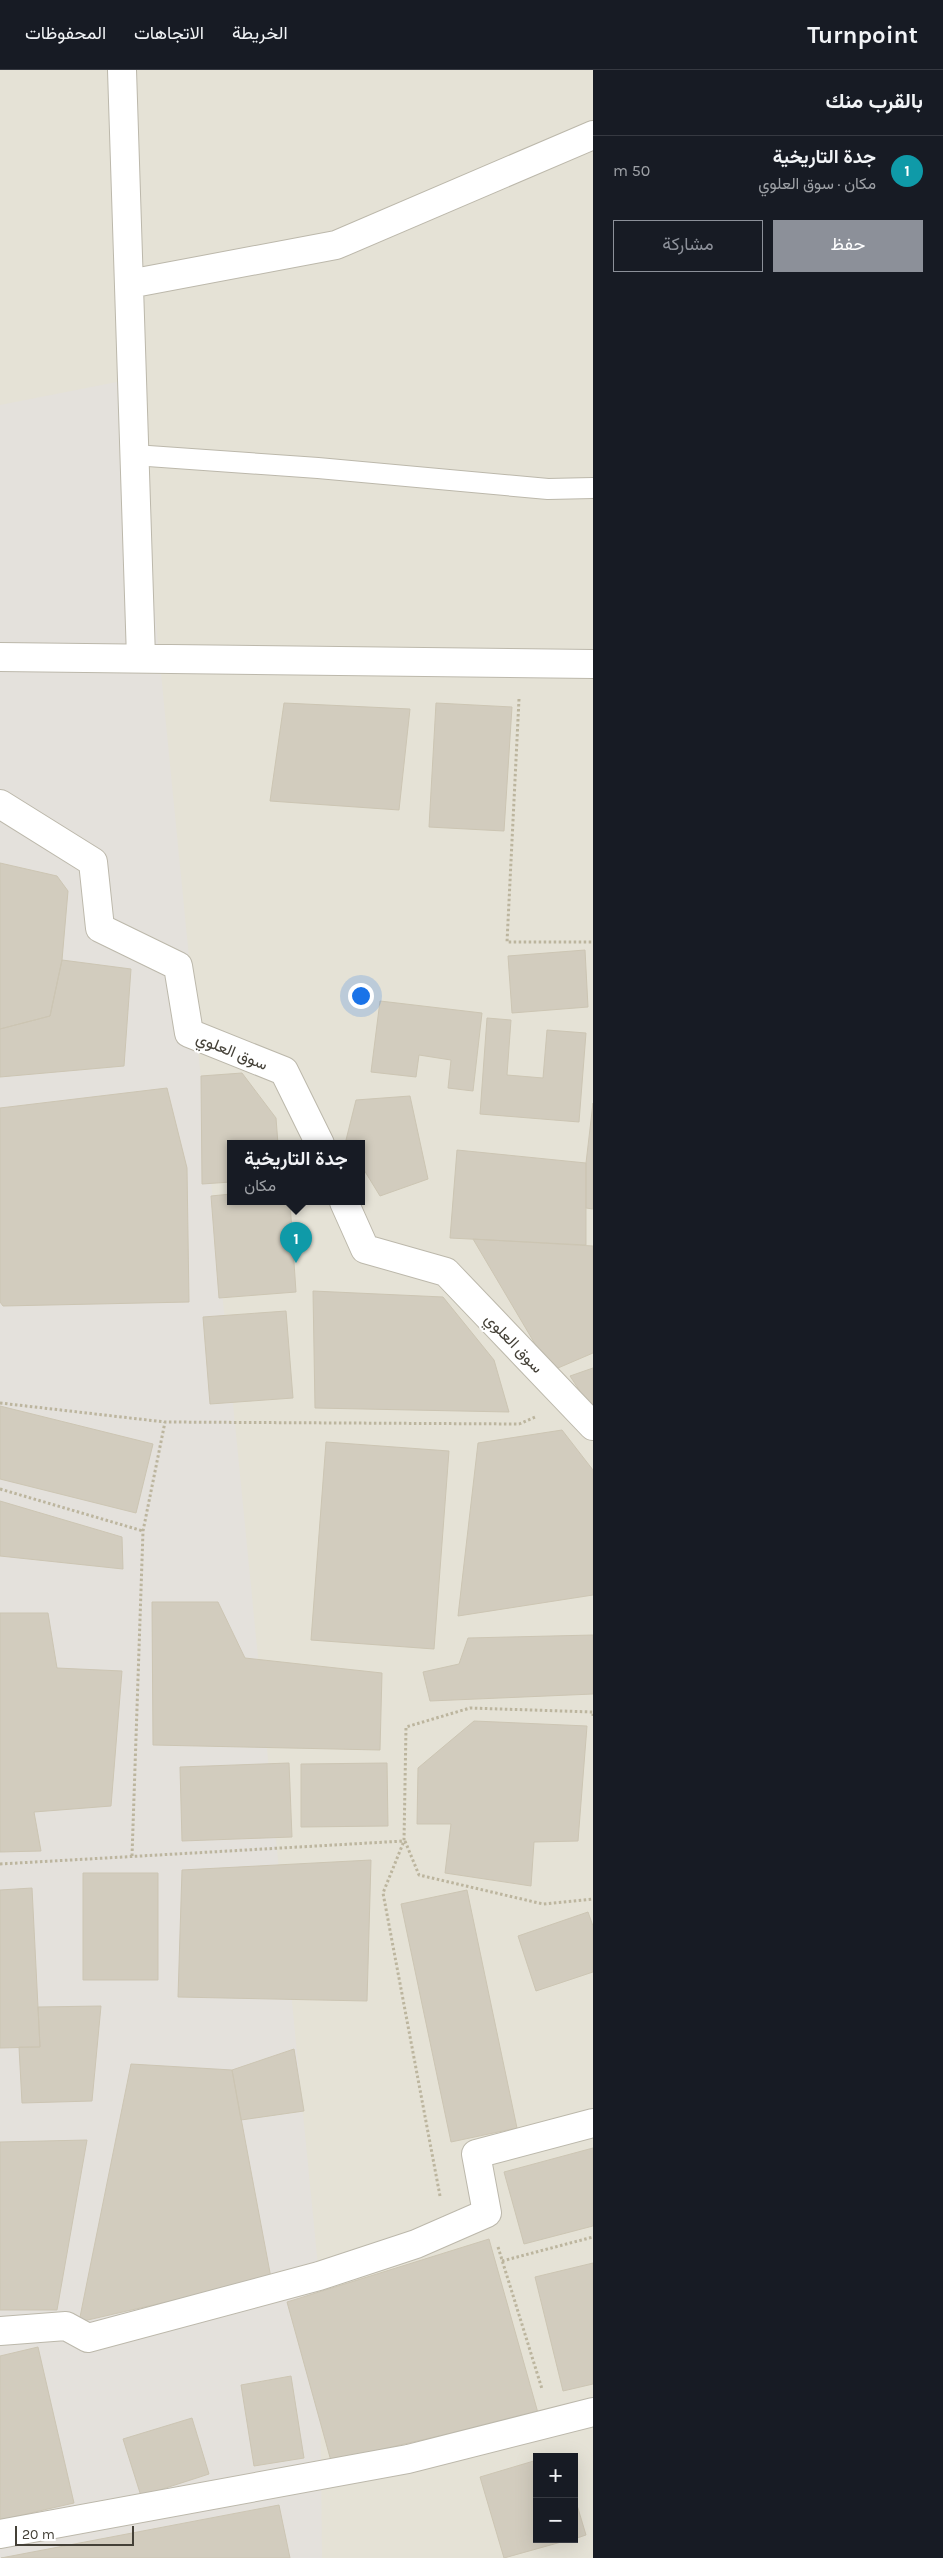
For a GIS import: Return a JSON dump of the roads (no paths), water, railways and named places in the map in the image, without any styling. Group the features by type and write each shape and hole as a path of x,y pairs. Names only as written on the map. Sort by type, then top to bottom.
{"street":[{"path":"122,70 141,658"},
{"path":"129,284 336,245 593,135"},
{"path":"0,657 593,664"},
{"name":"سوق العلوي","path":"0,804 93,862 100,928 178,966 189,1033 284,1072 318,1140"},
{"name":"سوق العلوي","path":"345,1205 365,1249 446,1272 593,1426"},
{"path":"0,2331 66,2326 88,2338 319,2276 416,2244 487,2213 476,2154 593,2122"},
{"path":"0,2534 408,2459 593,2412"}],"lane":[{"path":"134,455 318,468 548,489 593,488"}],"place":[{"name":"جدة التاريخية","path":"296,1263"}]}
